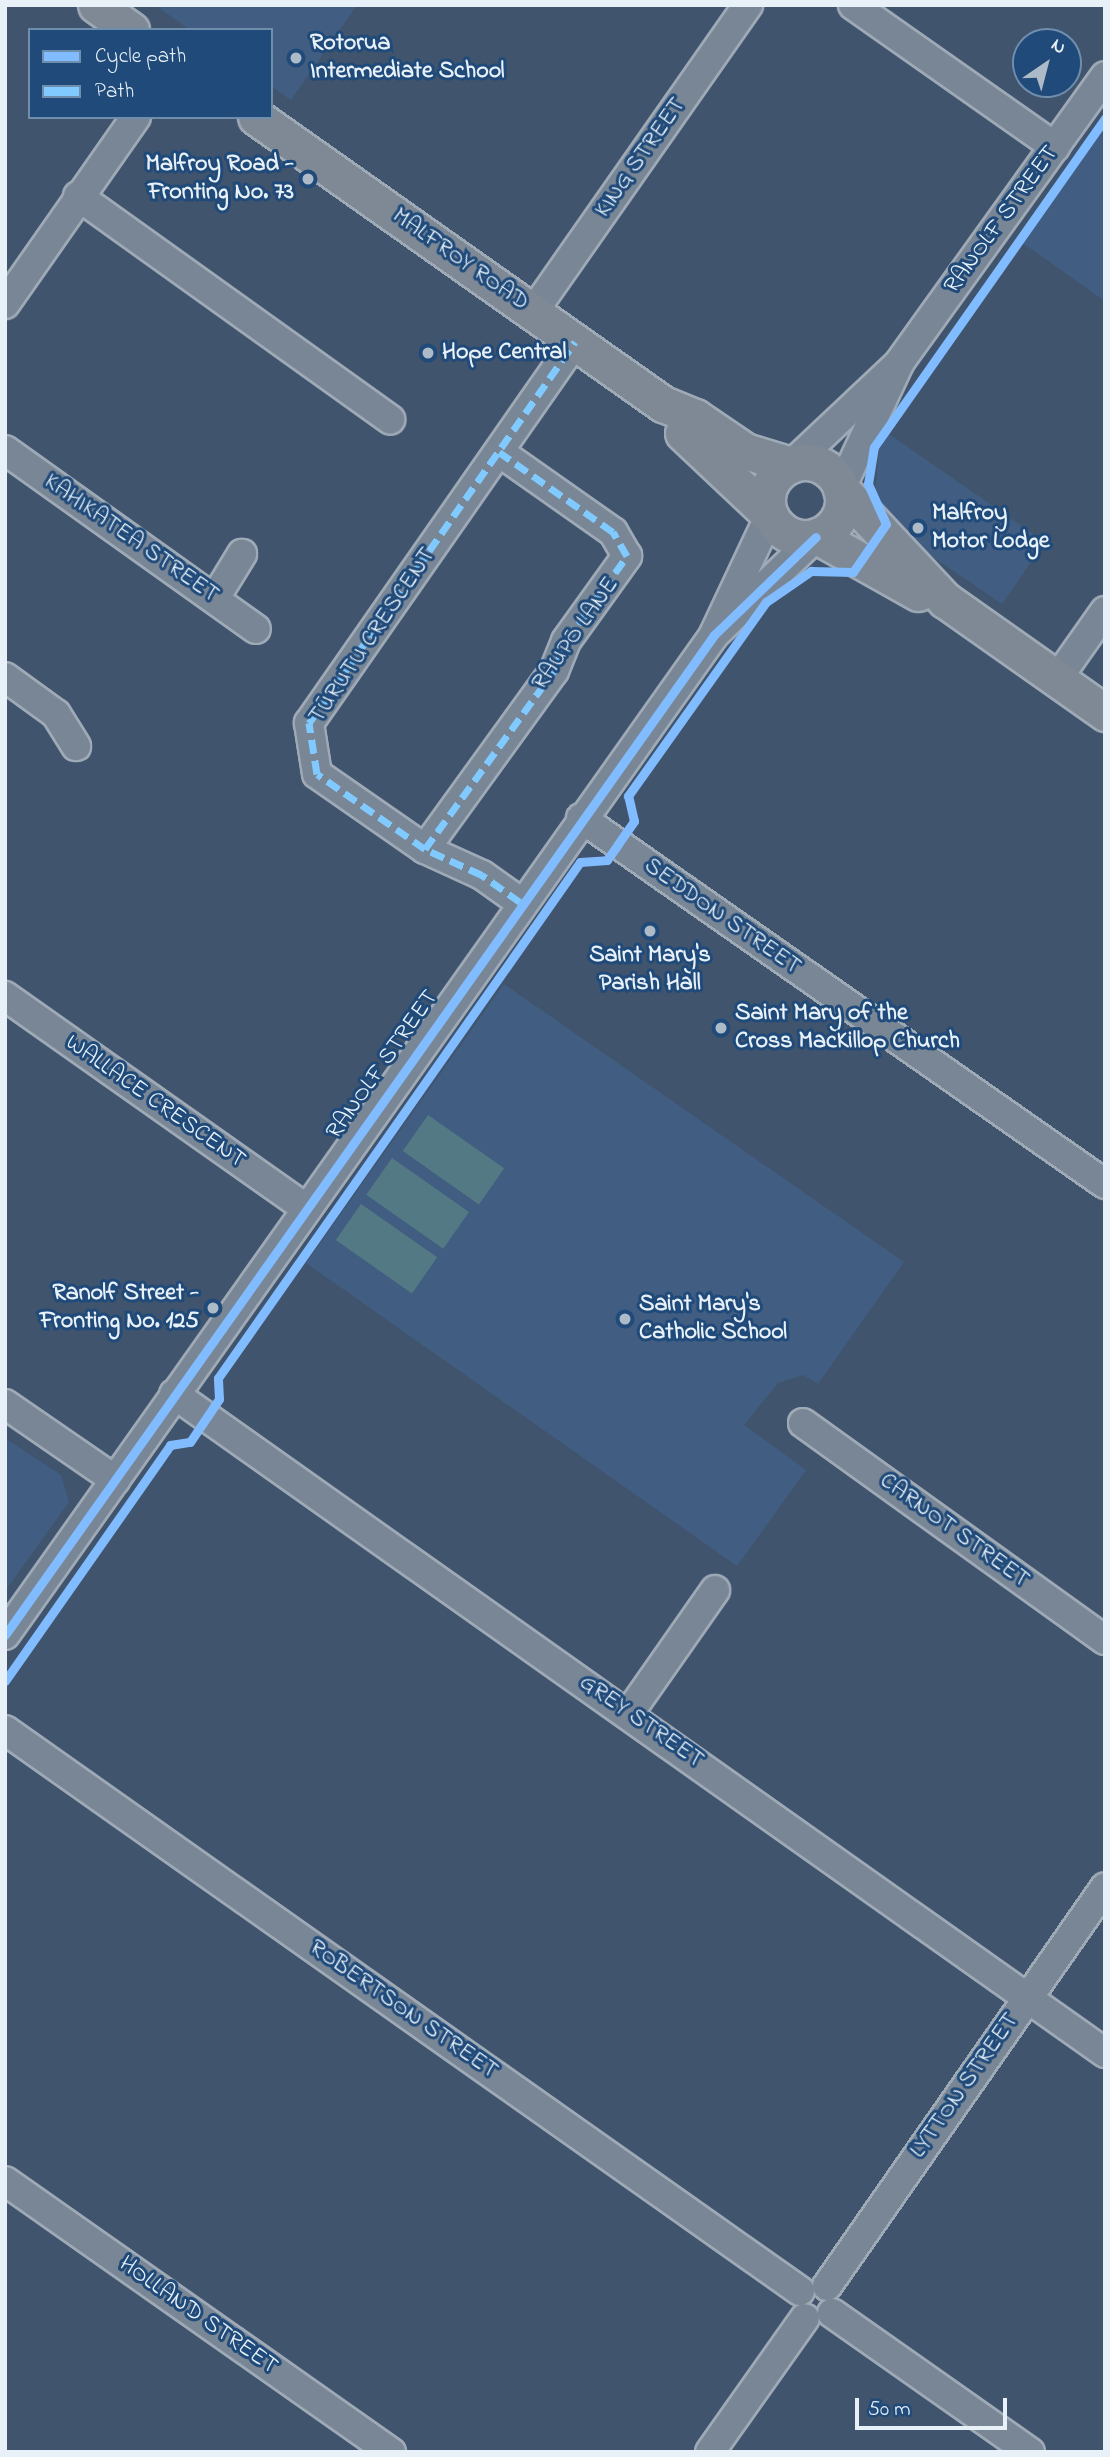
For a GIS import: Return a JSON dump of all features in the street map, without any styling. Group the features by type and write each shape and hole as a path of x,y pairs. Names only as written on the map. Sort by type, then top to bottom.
{"main road":[{"path":"96,5 128,28"},
{"name":"MALFROY ROAD","path":"259,119 663,404 695,417 745,451 792,464"},
{"name":"MALFROY ROAD","path":"663,404 684,434 769,514"},
{"path":"945,600 914,592 817,536 789,535 769,514 770,485 792,464 821,466 945,600 1105,713"},
{"path":"817,536 836,523 841,488"}],"street":[{"name":"KING STREET","path":"533,312 748,5"},
{"path":"853,5 1055,147"},
{"name":"RANOLF STREET","path":"792,464 899,363 1105,76"},
{"path":"5,304 78,196 135,119"},
{"path":"78,196 390,419"},
{"name":"TŪRUTU CRESCENT","path":"520,902 482,876 425,849 317,774 309,723 575,342"},
{"name":"RANOLF STREET","path":"841,488 899,363"},
{"name":"KAHIKATEA STREET","path":"5,450 256,629"},
{"name":"RAUPŌ LANE","path":"425,849 554,671 566,641 627,556 613,531 499,452"},
{"name":"RANOLF STREET","path":"714,635 769,514"},
{"name":"RANOLF STREET","path":"5,1636 520,902 714,635 817,536"},
{"path":"215,598 242,554"},
{"path":"1057,679 1105,611"},
{"path":"5,677 56,714 76,746"},
{"name":"SEDDON STREET","path":"581,818 1105,1184"},
{"name":"WALLACE CRESCENT","path":"5,996 305,1208"},
{"name":"GREY STREET","path":"174,1394 629,1713 1105,2053"},
{"path":"5,1404 115,1480"},
{"name":"CARNOT STREET","path":"803,1423 1105,1640"},
{"path":"629,1713 715,1591"},
{"name":"ROBERTSON STREET","path":"5,1730 1030,2452"},
{"name":"LYTTON STREET","path":"710,2452 1105,1887"},
{"name":"HOLLAND STREET","path":"5,2181 391,2452"}],"shaded area":[{"name":"Rotorua Intermediate School","path":"155,5 357,5 291,100 273,87 273,28 187,28"},
{"path":"1105,123 1105,301 1021,242"},
{"path":"889,434 1045,542 1002,604 893,530 874,504 879,450"},
{"name":"Saint Mary's Catholic School","path":"504,984 904,1262 818,1384 803,1375 778,1383 744,1425 806,1470 737,1566 306,1263"},
{"path":"5,1438 61,1475 69,1502 5,1591"}],"green space":[{"path":"428,1115 504,1168 479,1204 403,1151"},
{"path":"392,1158 469,1212 443,1249 366,1195"},
{"path":"361,1204 437,1257 412,1293 336,1240"}],"marked path":[{"path":"520,902 482,875 425,849 317,774 309,723 575,342"},
{"path":"425,849 554,671 566,641 627,556 613,532 499,452"}],"cycle path":[{"path":"5,1681 170,1445 190,1442 219,1399 218,1378 580,862 607,860 634,821 628,796 766,602 811,571 853,572 886,524 868,484 874,447 1105,118"},
{"path":"5,1635 714,635 816,537"}],"place":[{"name":"Rotorua Intermediate School","path":"296,58"},
{"name":"Malfroy Road - Fronting No. 73","path":"308,179"},
{"name":"Hope Central","path":"428,353"},
{"name":"Malfroy Motor Lodge","path":"918,528"},
{"name":"Saint Mary's Parish Hall","path":"650,931"},
{"name":"Saint Mary of the Cross MacKillop Church","path":"721,1028"},
{"name":"Ranolf Street - Fronting No. 125","path":"213,1308"},
{"name":"Saint Mary's Catholic School","path":"625,1319"}]}
